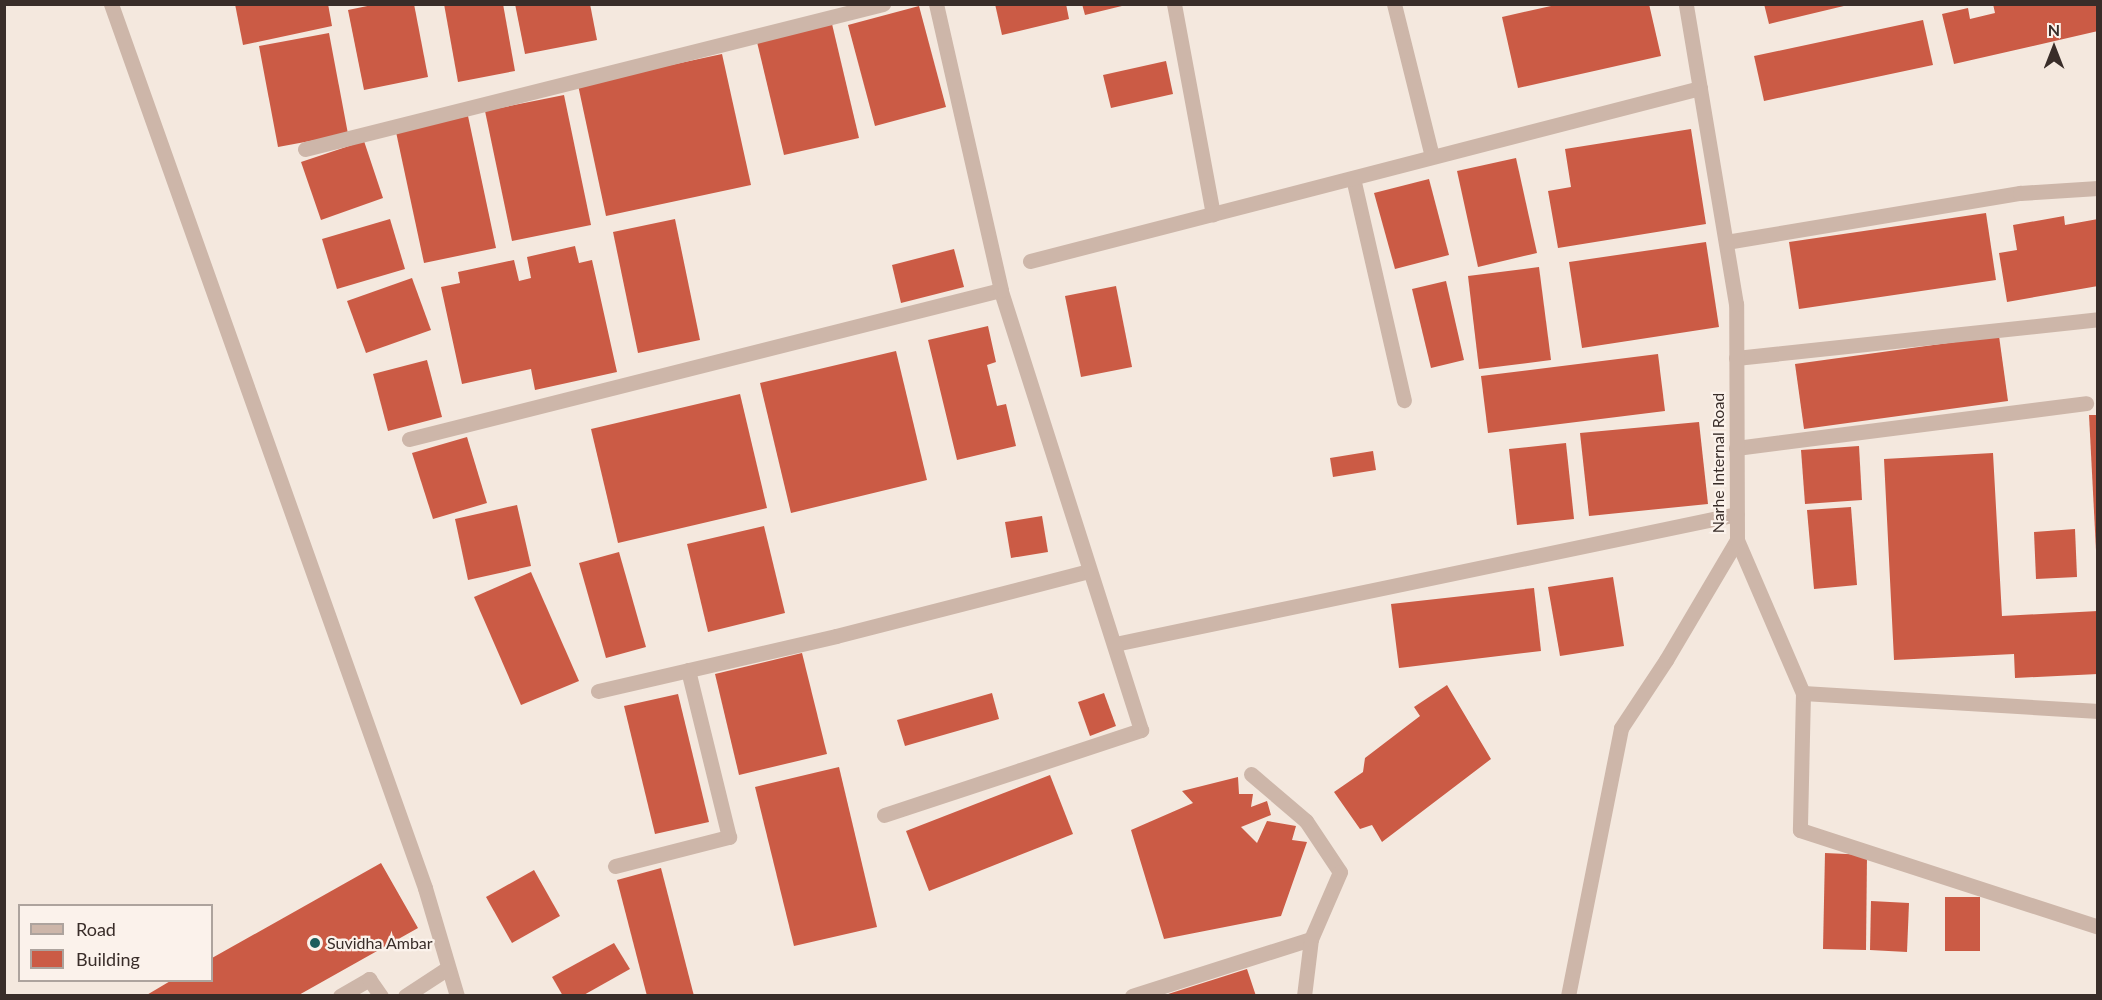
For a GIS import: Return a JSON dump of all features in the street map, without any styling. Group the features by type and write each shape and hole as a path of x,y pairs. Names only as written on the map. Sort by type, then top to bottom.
{"street":[{"path":"111,4 425,888 457,996"},
{"path":"305,149 883,4"},
{"path":"884,815 1141,730 1001,290 936,4"},
{"path":"1174,4 1213,214"},
{"path":"1394,4 1432,156"},
{"name":"Narhe Internal Road","path":"1568,996 1621,728 1666,660 1737,540 1736,304 1686,4"},
{"path":"1030,261 1700,88"},
{"path":"1353,178 1404,400"},
{"path":"1726,242 2020,193 2097,188"},
{"path":"409,439 1001,290"},
{"path":"1736,358 2097,319"},
{"path":"1736,448 2086,403"},
{"path":"1115,644 1737,514"},
{"path":"1737,540 1803,693 1800,830 2097,927"},
{"path":"598,691 1089,571"},
{"path":"615,866 729,837 688,670"},
{"path":"1803,693 2097,711"},
{"path":"1251,774 1306,822 1341,872 1311,939 1304,996"},
{"path":"1132,996 1311,939"},
{"path":"405,996 448,968"},
{"path":"339,996 369,979 381,996"}],"building":[{"path":"235,4 328,4 332,26 243,45"},
{"path":"377,4 414,4 428,77 364,90 348,10"},
{"path":"444,4 503,4 515,71 458,82"},
{"path":"515,4 590,4 597,40 525,54"},
{"path":"995,4 1066,4 1069,19 1002,35"},
{"path":"1082,4 1125,4 1126,5 1085,15"},
{"path":"1560,4 1649,4 1661,56 1518,88 1502,17"},
{"path":"1764,4 1848,4 1848,5 1769,24"},
{"path":"1993,4 2098,4 2098,31 1954,64 1942,14 1968,8 1970,19 1995,13"},
{"path":"919,6 946,107 875,126 848,25"},
{"path":"1923,20 1933,65 1764,101 1754,56"},
{"path":"832,24 859,138 784,155 757,42"},
{"path":"329,33 348,134 278,147 259,46"},
{"path":"722,54 751,185 606,216 578,85"},
{"path":"1166,61 1173,94 1111,108 1103,75"},
{"path":"564,95 591,225 512,241 485,111"},
{"path":"468,116 496,248 424,263 396,132"},
{"path":"1691,129 1706,224 1558,248 1548,191 1571,187 1565,149"},
{"path":"364,141 383,198 321,220 301,162"},
{"path":"1516,158 1537,253 1478,267 1457,171"},
{"path":"1429,179 1449,255 1395,269 1374,193"},
{"path":"1986,213 1996,280 1799,309 1789,242"},
{"path":"2064,216 2065,225 2098,219 2098,286 2007,302 1999,253 2017,250 2013,225"},
{"path":"390,219 405,269 337,289 322,239"},
{"path":"675,219 700,340 638,353 613,232"},
{"path":"1706,242 1719,327 1582,348 1569,262"},
{"path":"575,246 579,263 592,260 617,372 535,390 531,369 462,384 441,287 460,283 458,272 514,260 519,281 531,278 527,257"},
{"path":"954,249 964,287 901,303 892,265"},
{"path":"1539,267 1551,360 1479,369 1468,276"},
{"path":"412,278 431,330 366,353 347,301"},
{"path":"1446,281 1464,360 1431,368 1412,289"},
{"path":"1116,286 1132,367 1081,377 1065,296"},
{"path":"988,326 996,362 987,365 997,406 1006,404 1016,446 957,460 928,340"},
{"path":"1999,336 2008,401 1804,429 1795,364"},
{"path":"896,351 927,480 791,513 760,383"},
{"path":"1658,354 1665,411 1488,433 1481,376"},
{"path":"427,360 442,417 388,431 373,374"},
{"path":"740,394 767,508 618,543 591,429"},
{"path":"2089,415 2098,415 2098,550 2096,550"},
{"path":"1699,422 1708,504 1589,516 1580,433"},
{"path":"467,437 487,503 433,519 412,453"},
{"path":"1566,443 1574,519 1517,525 1509,449"},
{"path":"1859,446 1862,500 1805,504 1801,450"},
{"path":"1373,451 1376,470 1333,477 1330,458"},
{"path":"1993,453 2002,616 2098,611 2098,674 2015,678 2014,654 1894,660 1884,459"},
{"path":"517,505 531,566 468,580 455,519"},
{"path":"1851,507 1857,585 1814,589 1807,510"},
{"path":"1042,516 1048,552 1011,558 1005,522"},
{"path":"764,526 785,613 708,632 687,544"},
{"path":"2075,529 2077,577 2036,579 2034,532"},
{"path":"619,552 646,647 606,658 579,563"},
{"path":"531,572 579,681 521,705 474,597"},
{"path":"1613,577 1624,646 1560,656 1548,587"},
{"path":"1534,588 1541,651 1399,668 1391,604"},
{"path":"802,653 827,754 739,775 715,674"},
{"path":"1447,685 1491,759 1382,842 1372,825 1360,829 1334,792 1363,772 1365,758 1420,716 1414,707"},
{"path":"992,693 999,719 905,746 897,720"},
{"path":"1104,693 1116,726 1090,736 1078,702"},
{"path":"678,694 709,822 655,834 624,706"},
{"path":"839,767 877,927 794,946 755,787"},
{"path":"1050,775 1073,834 929,891 906,831"},
{"path":"1238,777 1239,794 1253,794 1251,807 1267,801 1271,815 1241,827 1257,843 1267,821 1296,826 1292,840 1307,842 1281,916 1164,939 1131,830 1193,803 1182,791"},
{"path":"1825,853 1867,855 1866,950 1823,949"},
{"name":"Suvidha Ambar","path":"381,863 418,928 297,996 145,996 169,982 213,982 213,957"},
{"path":"661,868 694,996 647,996 617,880"},
{"path":"534,870 560,916 512,943 486,897"},
{"path":"1945,897 1980,897 1980,951 1945,951"},
{"path":"1871,901 1909,903 1907,952 1870,950"},
{"path":"614,943 630,969 582,996 563,996 552,977"},
{"path":"1247,969 1256,996 1165,996 1165,995"}],"place":[{"name":"Suvidha Ambar","path":"315,943"}]}
